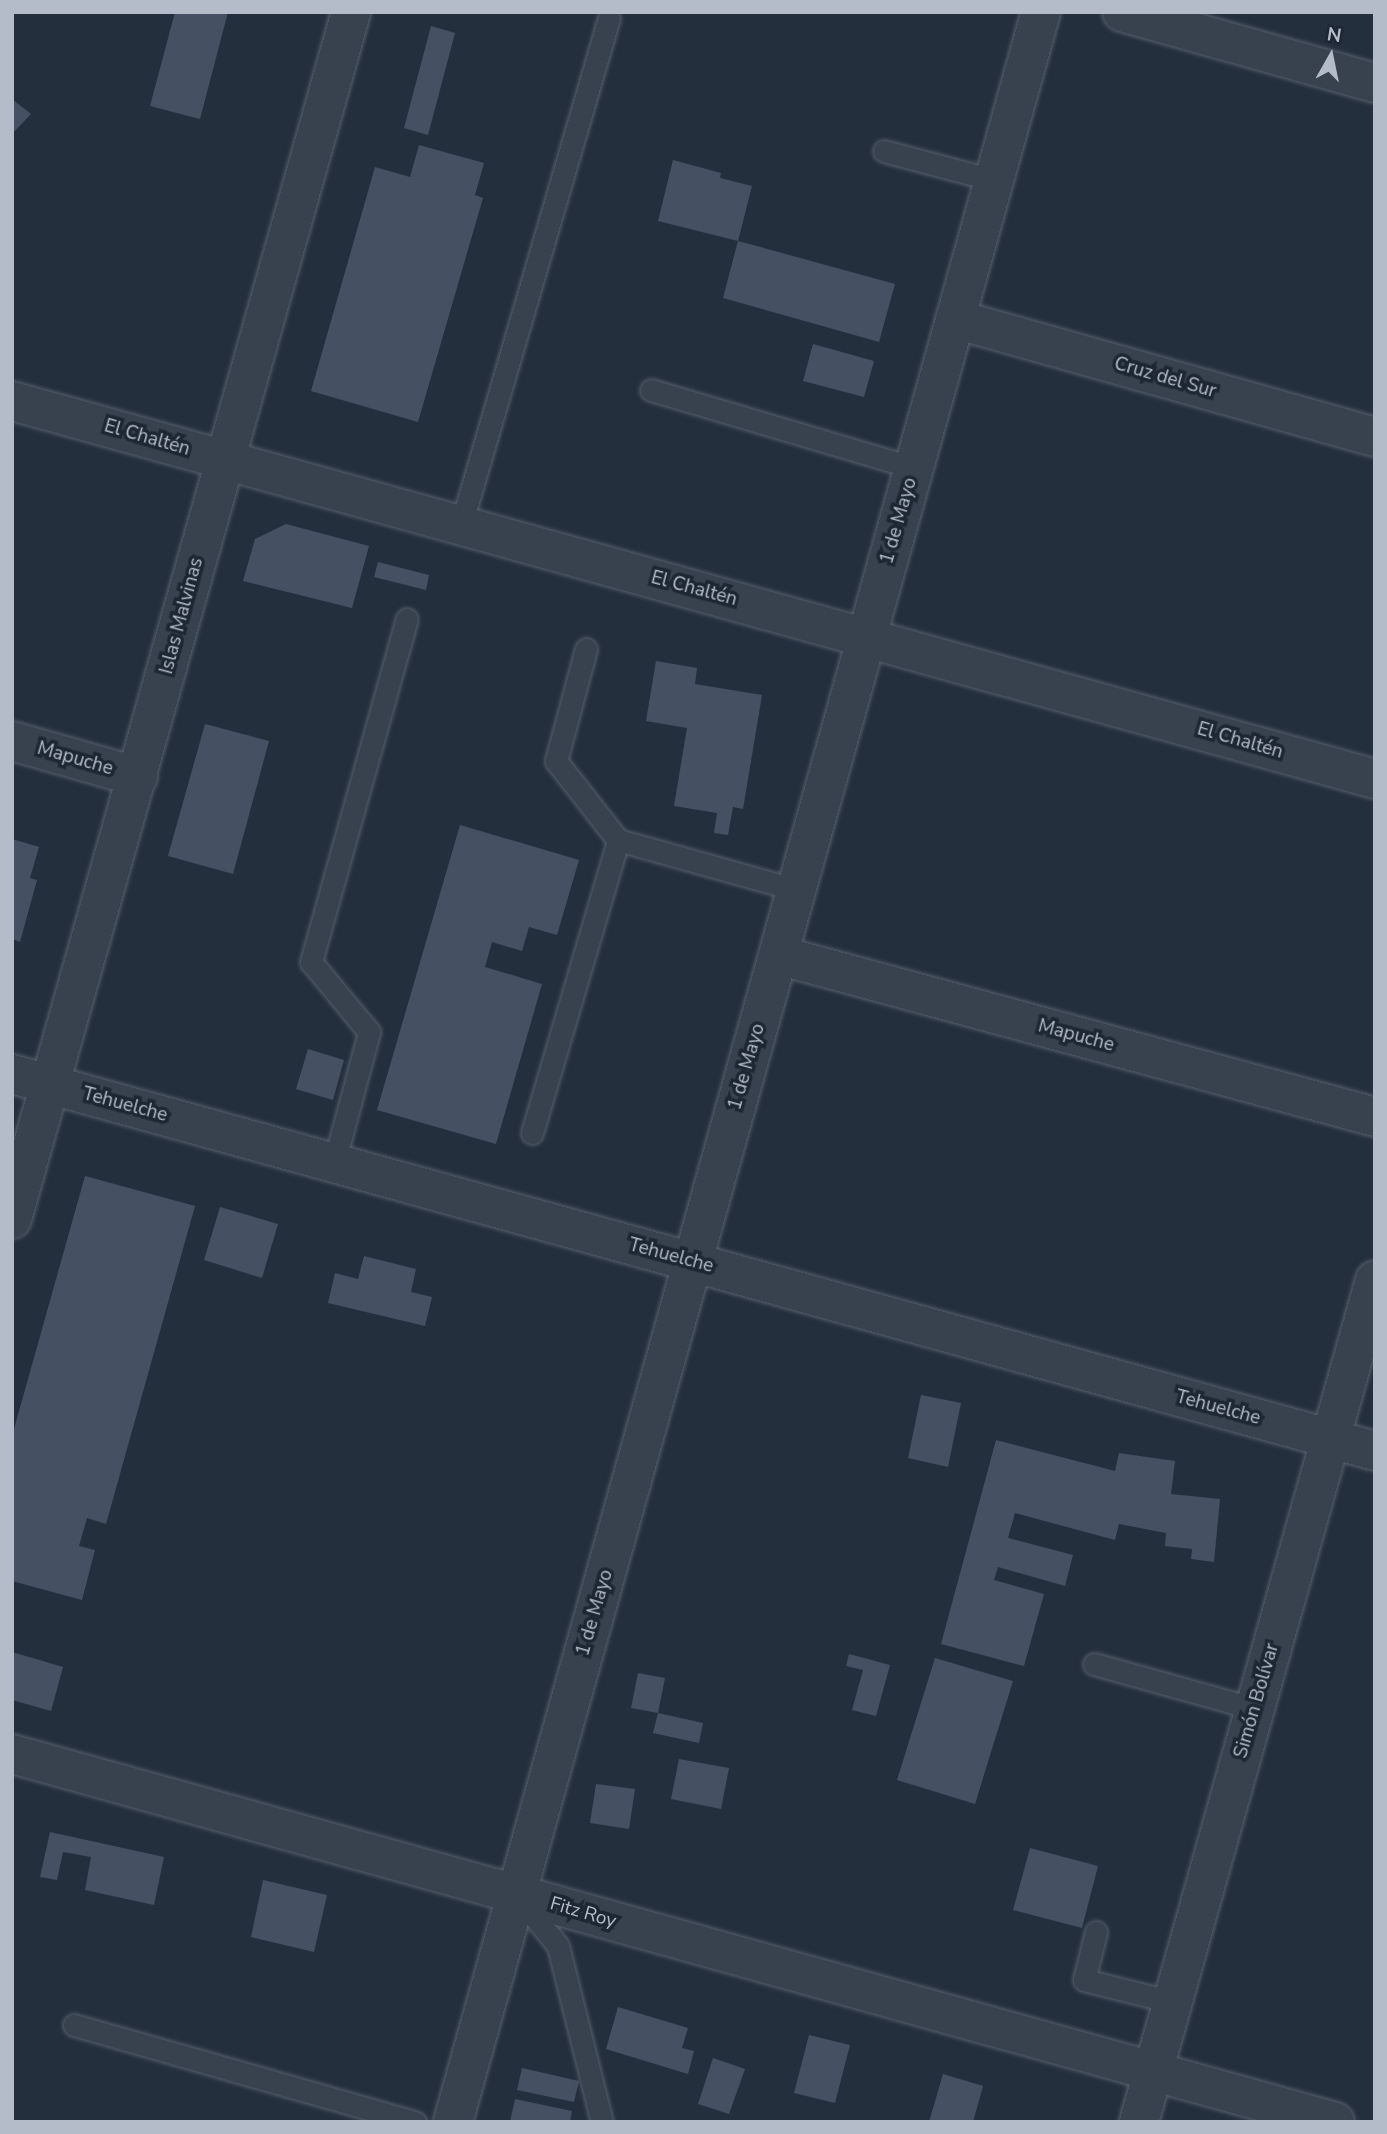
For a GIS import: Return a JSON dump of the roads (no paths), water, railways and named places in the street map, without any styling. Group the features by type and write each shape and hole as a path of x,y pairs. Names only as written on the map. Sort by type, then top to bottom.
{"street":[{"name":"Islas Malvinas","path":"12,1219 351,12"},
{"name":"1 de Mayo","path":"453,2122 1041,12"},
{"path":"1122,12 1375,83"},
{"name":"Cruz del Sur","path":"955,319 1375,437"},
{"name":"El Chaltén","path":"12,401 1375,779"},
{"name":"Mapuche","path":"12,741 138,776"},
{"name":"Mapuche","path":"778,955 1375,1117"},
{"name":"Tehuelche","path":"12,1074 1375,1451"},
{"name":"Simón Bolívar","path":"1139,2122 1375,1280"},
{"name":"Fitz Roy","path":"12,1754 1153,2071 1315,2119"}],"lane":[{"path":"461,525 609,18"},
{"path":"884,151 994,180"},
{"path":"650,390 914,468"},
{"path":"334,1163 369,1032 311,962 407,619"},
{"path":"586,649 556,761 618,840 797,890"},
{"path":"531,1133 618,840"},
{"path":"1094,1664 1255,1709"},
{"path":"516,1894 558,1946 602,2122"},
{"path":"1096,1932 1084,1980 1172,2002"},
{"path":"74,2025 415,2122"}]}
